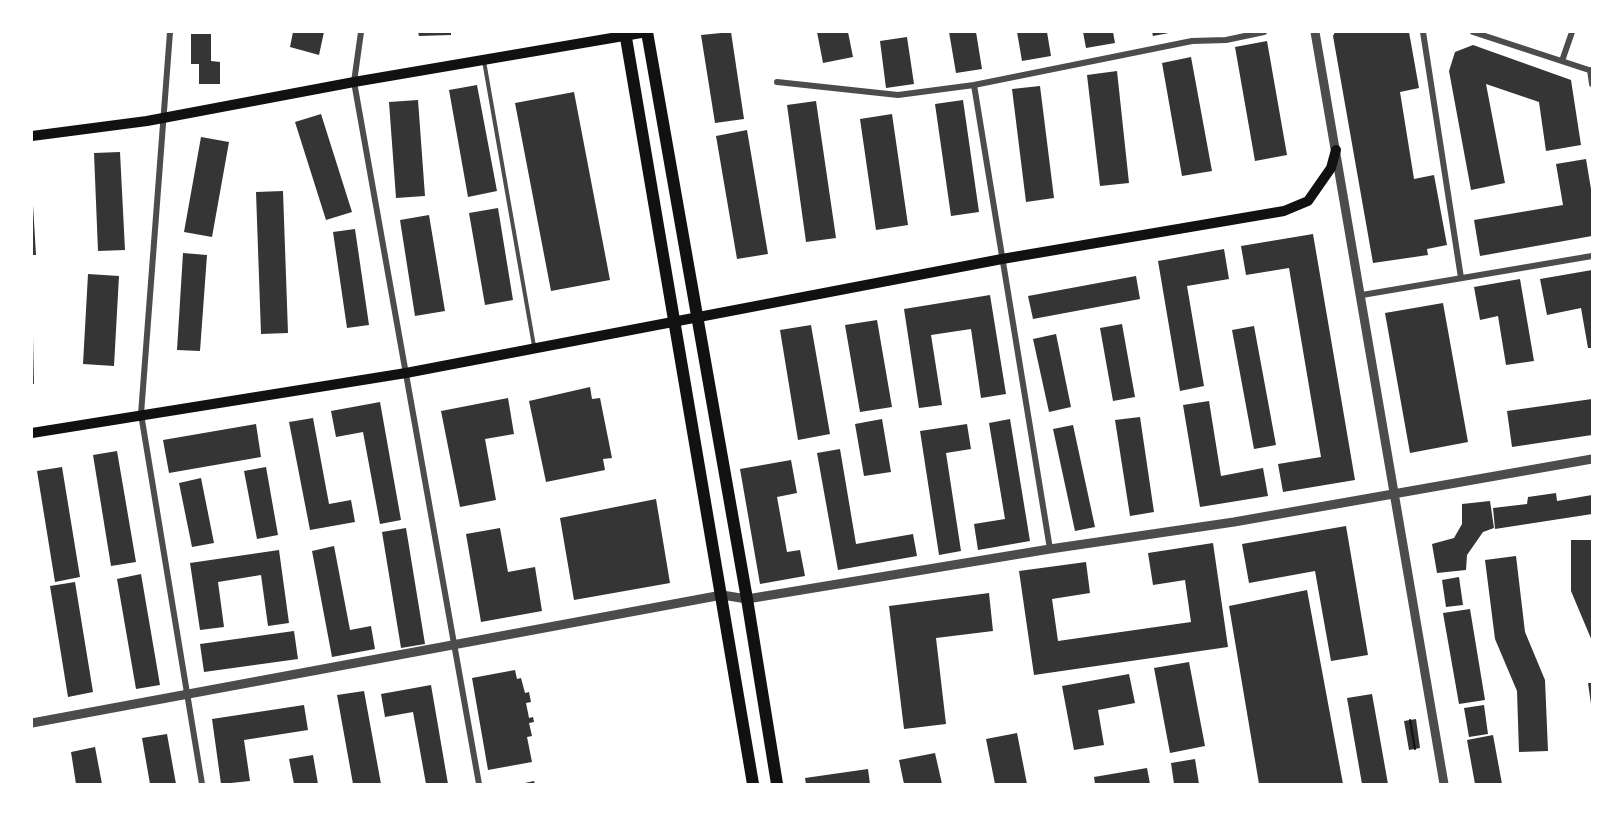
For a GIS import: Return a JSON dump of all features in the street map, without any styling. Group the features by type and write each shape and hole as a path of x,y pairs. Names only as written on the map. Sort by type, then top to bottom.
{"main road":[{"path":"32,136 164,117 625,34 647,32 747,599 777,784"},
{"path":"625,34 753,784"},
{"path":"32,433 406,373 1002,259 1284,211 1308,201 1332,168 1336,150"}],"street":[{"path":"170,32 141,414 202,784"},
{"path":"361,32 354,82 478,784"},
{"path":"777,82 898,95 974,85 1192,41 1226,40 1264,32"},
{"path":"1315,32 1362,295 1444,784"},
{"path":"1423,32 1461,278"},
{"path":"1473,32 1591,70 1593,84"},
{"path":"1562,61 1572,32"},
{"path":"974,85 1050,549"},
{"path":"1362,295 1593,256"},
{"path":"32,723 722,595 747,599 1050,549 1234,522 1394,492 1593,459"}],"lane":[{"path":"484,60 534,349"}],"path":[{"path":"1410,720 1414,749"}],"building":[{"path":"293,32 324,32 319,55 290,47"},
{"path":"418,32 451,32 451,35 419,36"},
{"path":"731,32 744,119 715,123 701,35"},
{"path":"817,32 848,32 853,57 823,63"},
{"path":"949,32 976,32 982,69 956,73"},
{"path":"1017,32 1047,32 1051,56 1022,61"},
{"path":"1083,32 1113,32 1115,43 1086,48"},
{"path":"1152,32 1169,32 1169,33 1153,36"},
{"path":"1335,32 1409,32 1419,88 1400,92 1414,179 1434,175 1447,245 1427,249 1428,255 1373,263 1333,36"},
{"path":"191,34 211,34 211,61 220,62 220,84 199,84 199,64 191,64"},
{"path":"907,37 914,84 886,88 880,41"},
{"path":"1267,41 1287,155 1255,161 1235,47"},
{"path":"1473,45 1571,80 1581,145 1546,151 1539,102 1486,84 1505,183 1471,190 1449,71 1455,52"},
{"path":"1191,57 1212,171 1182,176 1162,63"},
{"path":"1117,71 1129,183 1100,186 1087,75"},
{"path":"477,85 497,191 468,197 449,90"},
{"path":"1040,86 1054,198 1026,202 1012,89"},
{"path":"574,92 610,280 551,291 515,103"},
{"path":"418,100 425,196 396,198 389,102"},
{"path":"963,100 979,212 951,216 935,104"},
{"path":"816,101 836,238 806,242 787,105"},
{"path":"321,114 352,212 326,220 295,122"},
{"path":"892,114 908,225 876,230 860,119"},
{"path":"747,130 768,254 737,259 716,136"},
{"path":"201,137 229,142 212,237 184,232"},
{"path":"120,152 125,250 98,251 94,153"},
{"path":"1586,159 1592,195 1592,236 1480,256 1474,220 1563,205 1556,164"},
{"path":"32,188 36,255 32,255"},
{"path":"283,191 288,333 261,334 256,192"},
{"path":"498,208 513,300 485,305 469,213"},
{"path":"429,215 445,311 415,316 400,220"},
{"path":"355,229 369,325 347,328 333,232"},
{"path":"1313,234 1355,480 1283,492 1278,464 1321,457 1289,268 1246,275 1241,246"},
{"path":"1224,249 1229,279 1187,286 1204,386 1180,391 1158,261"},
{"path":"183,253 207,255 200,351 177,350"},
{"path":"1592,270 1592,348 1588,348 1581,308 1547,315 1540,279"},
{"path":"88,274 119,276 114,366 83,364"},
{"path":"1136,276 1140,299 1033,319 1028,296"},
{"path":"1520,279 1534,361 1506,365 1498,316 1480,320 1474,287"},
{"path":"990,295 1006,394 981,398 971,329 931,335 942,405 919,408 904,309"},
{"path":"1443,303 1468,442 1410,453 1385,313"},
{"path":"877,320 892,407 860,412 845,325"},
{"path":"1122,324 1135,397 1113,401 1100,328"},
{"path":"811,325 830,434 798,440 780,330"},
{"path":"1254,326 1276,445 1254,449 1232,330"},
{"path":"1056,334 1071,407 1049,412 1033,339"},
{"path":"33,337 34,384 32,384"},
{"path":"590,387 592,399 600,398 612,458 603,459 605,470 546,482 529,401"},
{"path":"508,398 514,434 485,439 496,500 460,507 441,411"},
{"path":"1592,399 1592,435 1512,447 1507,411"},
{"path":"1209,401 1221,476 1263,468 1268,496 1200,507 1183,405"},
{"path":"380,402 401,520 380,524 363,432 336,437 331,411"},
{"path":"1140,417 1154,512 1130,516 1115,420"},
{"path":"313,418 329,504 351,500 355,522 310,530 289,422"},
{"path":"882,419 891,472 864,476 855,424"},
{"path":"1010,419 1030,541 978,550 974,524 1005,519 989,423"},
{"path":"256,424 261,457 169,473 163,440"},
{"path":"967,424 971,449 946,453 961,551 939,555 920,431"},
{"path":"1073,425 1095,527 1075,531 1053,429"},
{"path":"840,449 856,544 913,534 917,556 838,570 817,453"},
{"path":"117,451 136,562 111,566 93,455"},
{"path":"791,460 797,493 777,497 787,552 800,550 805,576 760,584 740,469"},
{"path":"62,467 80,577 55,582 37,471"},
{"path":"266,467 278,535 257,539 244,471"},
{"path":"201,478 214,543 192,547 179,483"},
{"path":"1556,493 1557,501 1592,495 1592,514 1495,529 1493,508 1527,504 1528,497"},
{"path":"656,499 670,583 574,600 560,518"},
{"path":"1490,501 1494,528 1483,532 1467,555 1466,570 1437,573 1432,544 1454,538 1462,524 1462,504"},
{"path":"1346,526 1368,655 1331,661 1315,571 1249,583 1242,544"},
{"path":"406,528 425,644 401,648 382,532"},
{"path":"500,528 508,572 535,567 542,611 481,622 466,534"},
{"path":"1571,540 1592,540 1592,641 1571,591"},
{"path":"1213,543 1228,647 1034,675 1019,571 1086,562 1090,593 1052,599 1058,641 1191,622 1185,580 1153,585 1148,553"},
{"path":"334,546 350,630 371,626 375,649 332,657 312,551"},
{"path":"279,550 289,623 268,626 261,575 218,582 224,627 200,630 190,563"},
{"path":"1516,556 1525,632 1545,680 1548,751 1519,752 1517,691 1495,639 1485,560"},
{"path":"141,574 160,685 136,689 117,579"},
{"path":"1459,577 1463,605 1446,607 1442,580"},
{"path":"75,582 93,692 68,697 50,586"},
{"path":"1307,590 1343,784 1259,784 1229,606"},
{"path":"989,593 993,631 936,638 946,724 904,729 889,606"},
{"path":"1470,609 1485,700 1459,704 1443,613"},
{"path":"294,631 298,659 204,672 200,644"},
{"path":"1189,662 1205,746 1170,753 1154,668"},
{"path":"515,670 517,679 521,678 525,693 529,692 531,702 526,703 529,718 533,717 534,722 529,723 532,736 527,737 532,762 488,770 472,678"},
{"path":"1129,674 1135,703 1098,710 1104,745 1074,750 1062,686"},
{"path":"1588,683 1592,683 1592,704 1591,704"},
{"path":"431,685 448,784 426,784 413,712 385,717 381,694"},
{"path":"364,691 381,784 353,784 337,695"},
{"path":"1372,694 1388,784 1362,784 1347,698"},
{"path":"304,705 308,730 244,740 250,781 221,784 212,719"},
{"path":"1484,705 1488,734 1469,737 1464,708"},
{"path":"1416,719 1420,748 1409,750 1404,721"},
{"path":"1017,733 1027,784 995,784 986,739"},
{"path":"167,734 176,784 150,784 142,738"},
{"path":"1493,735 1502,784 1475,784 1467,740"},
{"path":"95,747 102,784 76,784 71,752"},
{"path":"935,753 942,784 904,784 899,760"},
{"path":"313,755 318,784 294,784 289,759"},
{"path":"1195,759 1199,784 1174,784 1171,763"},
{"path":"1147,768 1150,784 1095,784 1094,777"},
{"path":"868,769 870,784 806,784 805,778"}]}
